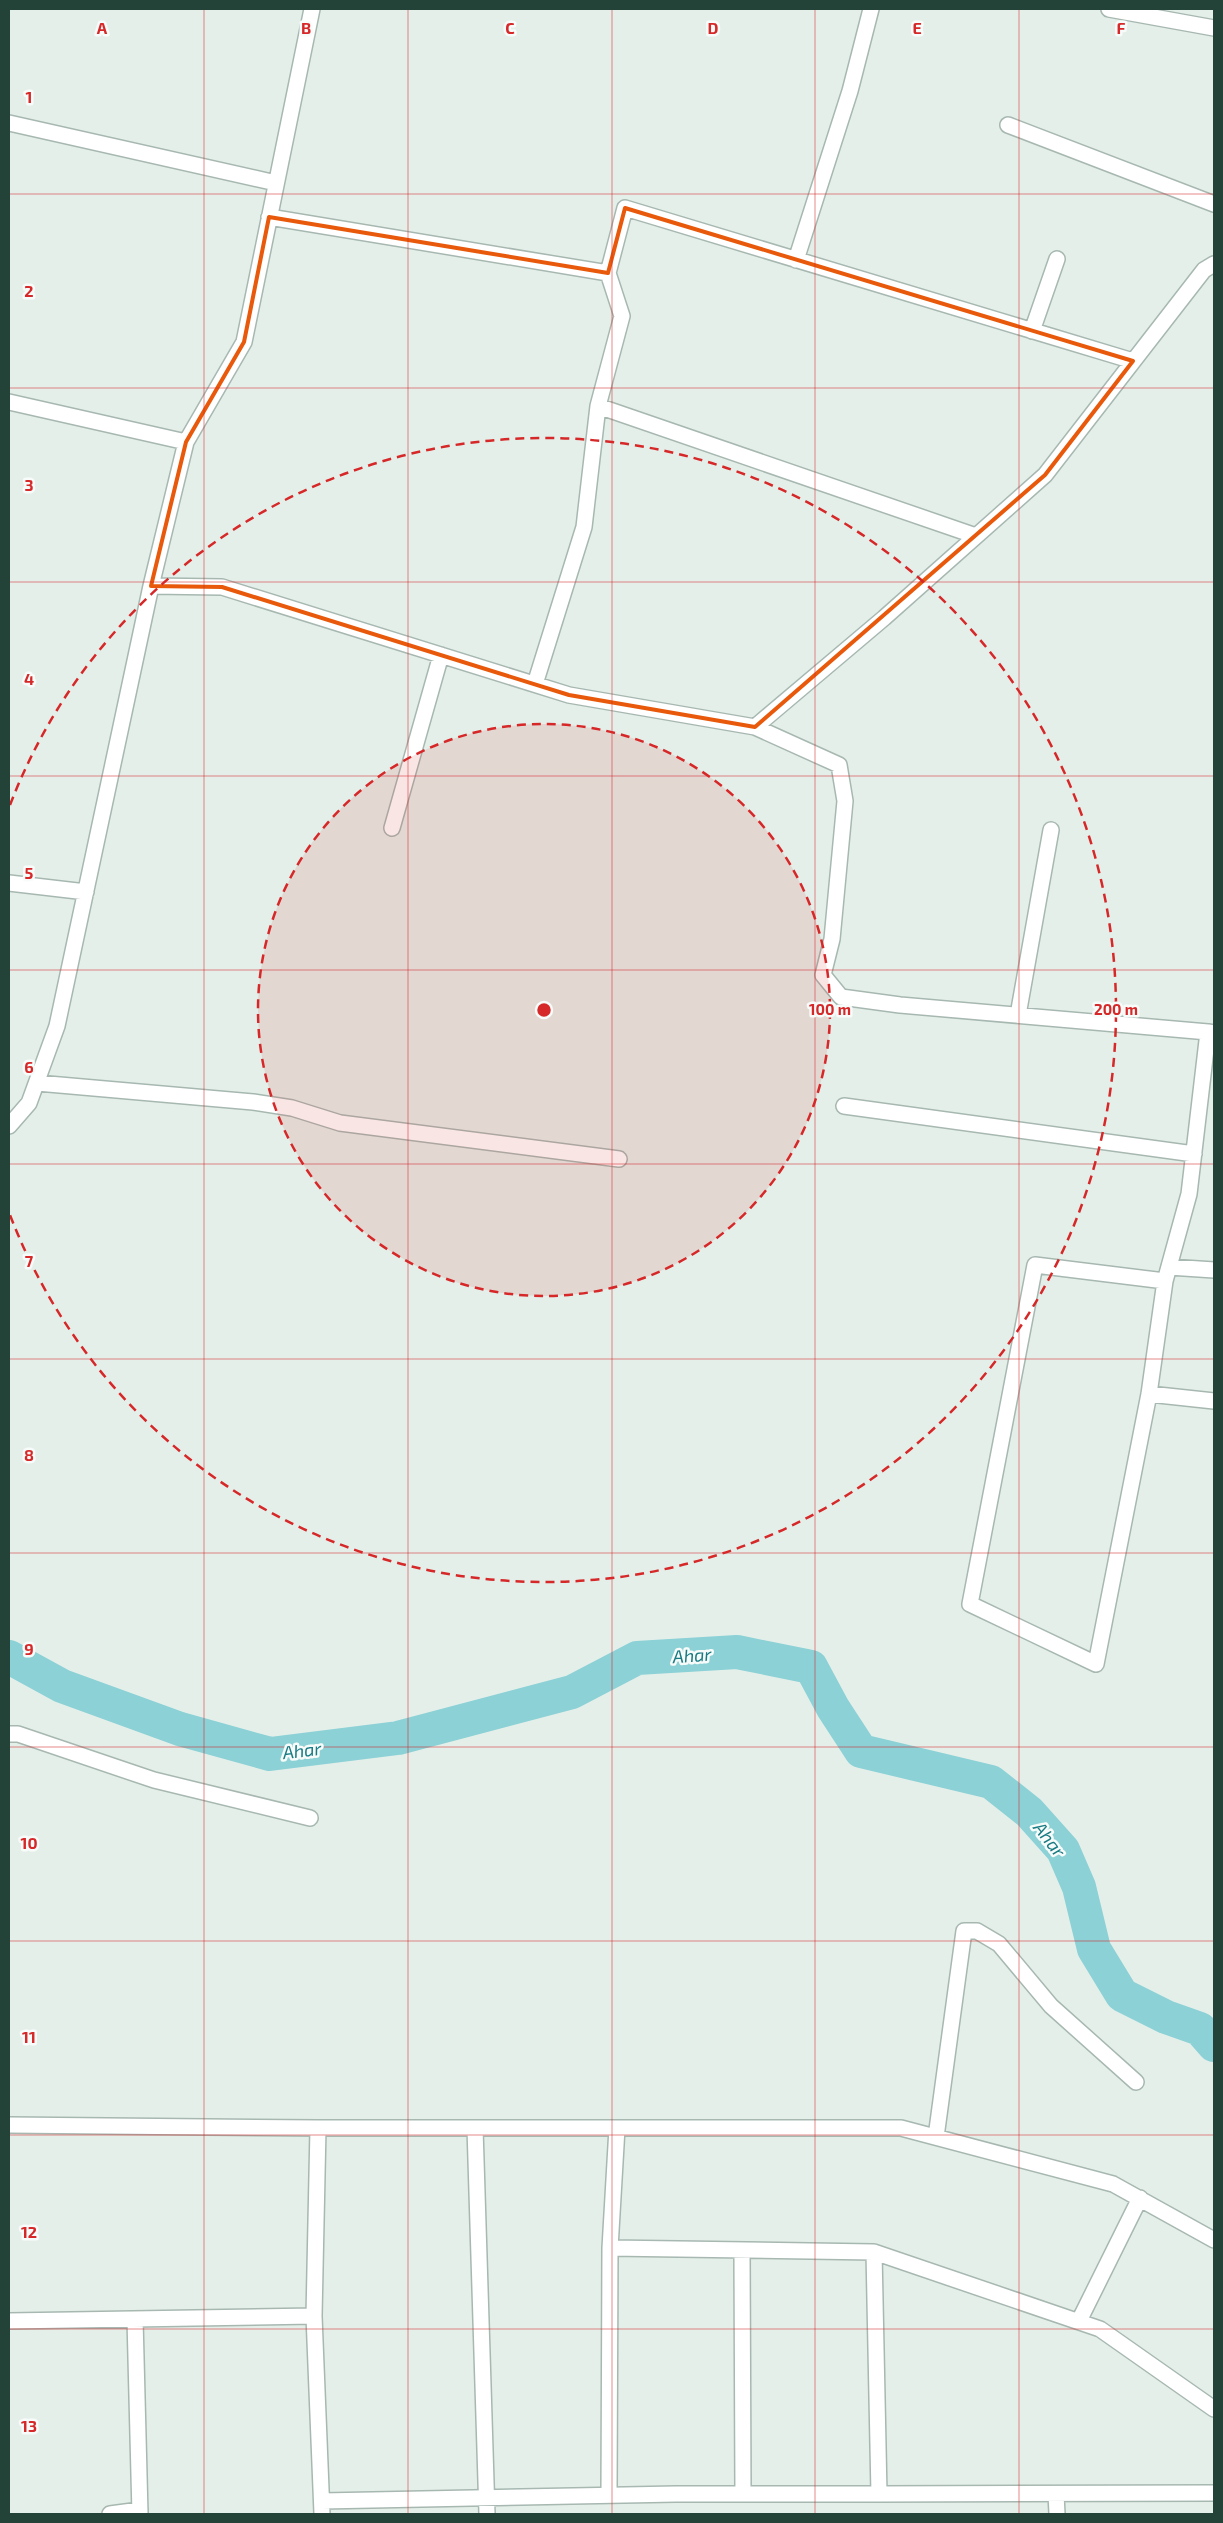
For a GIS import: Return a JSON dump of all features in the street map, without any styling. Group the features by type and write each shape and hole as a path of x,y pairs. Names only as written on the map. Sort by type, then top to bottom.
{"street":[{"path":"9,1126 30,1103 57,1026 152,586 186,442 244,342 312,9"},
{"path":"796,260 850,91 871,9"},
{"path":"1109,9 1214,28"},
{"path":"9,123 276,183"},
{"path":"1008,125 1214,204"},
{"path":"534,684 584,527 598,406 622,316 608,273 625,208 1134,361"},
{"path":"269,217 608,273"},
{"path":"1032,331 1057,259"},
{"path":"755,727 1044,475 1204,270 1214,264"},
{"path":"9,402 186,442"},
{"path":"598,406 976,536"},
{"path":"152,586 222,587 569,695 755,727 839,765 846,801 832,939 823,974 841,997 900,1005 1211,1032 1189,1194 1167,1274 1149,1394 1096,1664 970,1604 1035,1265 1167,1274 1214,1270"},
{"path":"392,828 441,655"},
{"path":"1018,1015 1051,830"},
{"path":"9,883 86,892"},
{"path":"37,1083 253,1102 292,1108 340,1123 619,1159"},
{"path":"844,1106 1194,1154"},
{"path":"1149,1394 1214,1401"},
{"path":"9,1734 18,1734 154,1780 310,1818"},
{"path":"936,2137 964,1931 977,1931 999,1944 1052,2006 1136,2082"},
{"path":"9,2125 318,2128 901,2128 1113,2184 1214,2240"},
{"path":"318,2128 314,2316 322,2508 407,2508 486,2499 609,2495 1214,2493"},
{"path":"475,2128 487,2514"},
{"path":"609,2495 610,2248 617,2128"},
{"path":"1079,2321 1140,2198"},
{"path":"610,2248 874,2252 1100,2329 1214,2409"},
{"path":"742,2250 743,2494"},
{"path":"874,2252 879,2494"},
{"path":"9,2320 314,2316"},
{"path":"110,2514 140,2512 135,2318"},
{"path":"1056,2494 1057,2514"}],"highlighted area":[{"path":"625,208 1133,361 1045,475 755,727 569,695 222,587 151,586 186,442 244,342 269,217 608,273"}],"waterway":[{"name":"Ahar","path":"9,1657 62,1686 180,1729 270,1754 398,1738 572,1692 637,1658 737,1652 811,1667 833,1708 861,1751 991,1782 1029,1812 1063,1850 1079,1887 1094,1949 1122,1995 1166,2017 1200,2029 1214,2045"}]}
